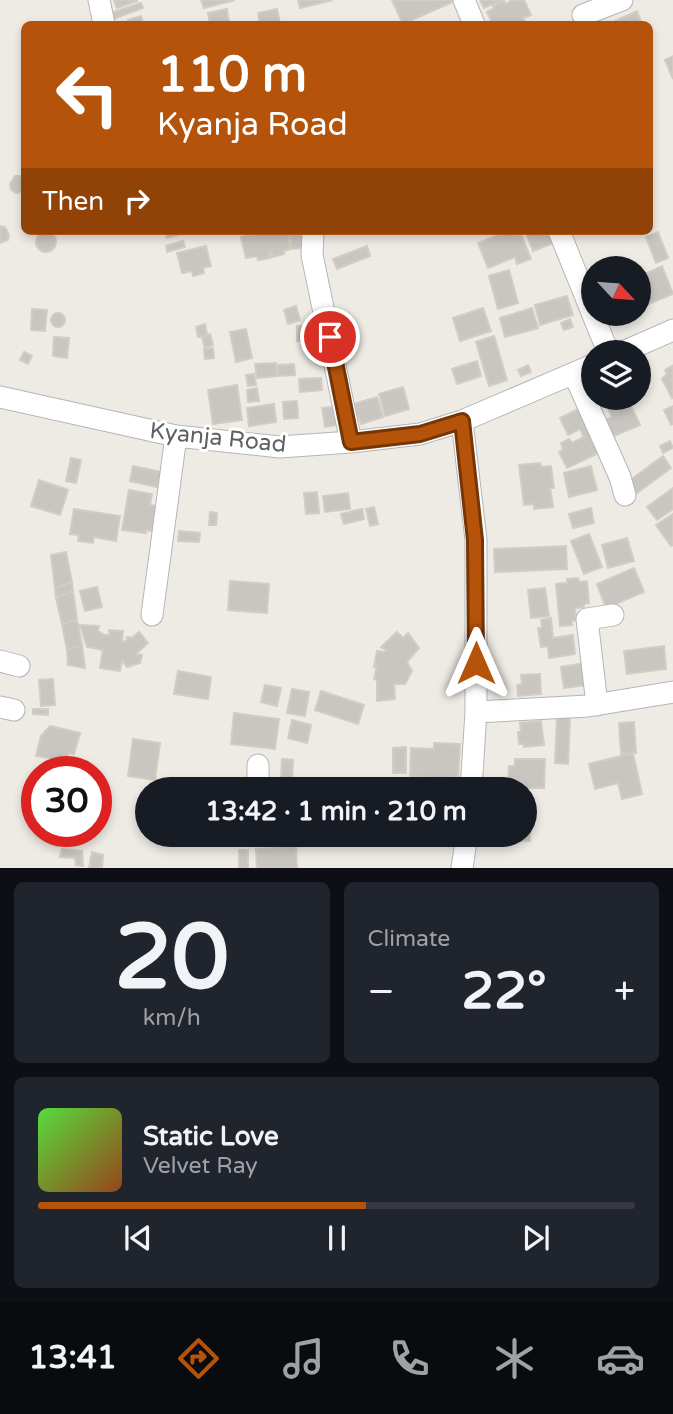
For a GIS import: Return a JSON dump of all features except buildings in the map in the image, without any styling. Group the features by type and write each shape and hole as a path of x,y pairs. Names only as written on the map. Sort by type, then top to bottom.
{"street":[{"path":"99,0 103,21"},
{"path":"464,0 473,21"},
{"path":"583,15 622,0"},
{"path":"313,235 312,255 351,442"},
{"path":"561,235 603,340"},
{"path":"651,340 673,330"},
{"name":"Kyanja Road","path":"0,397 176,436 280,447 420,434 462,421 581,370"},
{"path":"598,410 625,495"},
{"path":"462,421 475,540 476,712 472,777"},
{"path":"152,615 176,436"},
{"path":"597,705 587,619 614,615"},
{"path":"476,712 597,705 673,692"},
{"path":"258,765 258,777"},
{"path":"462,868 465,847"}],"route":[{"path":"330,337 351,442 420,434 462,421 475,540 476,663"}]}
